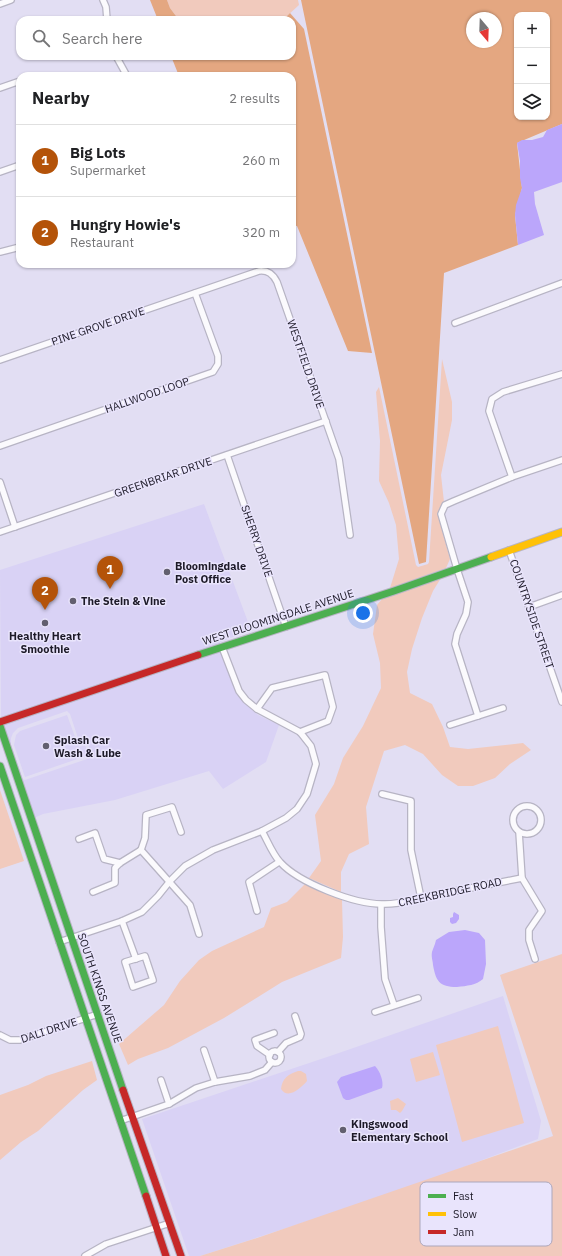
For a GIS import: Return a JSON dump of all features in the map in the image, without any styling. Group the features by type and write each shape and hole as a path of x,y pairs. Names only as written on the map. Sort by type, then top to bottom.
{"main road":[{"name":"WEST BLOOMINGDALE AVENUE","path":"0,722 394,591 562,532"},
{"name":"SOUTH KINGS AVENUE","path":"0,726 181,1256"},
{"path":"0,766 166,1256"}],"street":[{"path":"0,4 11,0"},
{"path":"103,0 106,7 107,16"},
{"path":"118,60 124,72"},
{"path":"0,88 16,82"},
{"path":"0,172 16,166"},
{"path":"0,252 16,247"},
{"name":"WESTFIELD DRIVE","path":"195,292 259,271 268,271 273,275 277,282 339,458 350,535"},
{"path":"455,323 562,283"},
{"name":"PINE GROVE DRIVE","path":"0,360 195,292"},
{"name":"HALLWOOD LOOP","path":"0,446 213,372 218,364 218,356 195,292"},
{"path":"512,477 489,410 492,399 503,392 562,374"},
{"name":"GREENBRIAR DRIVE","path":"0,532 326,421"},
{"name":"SHERRY DRIVE","path":"226,455 286,627"},
{"path":"478,716 455,644 457,634 466,614 468,602 441,514 445,505 512,477 562,460"},
{"path":"0,482 15,527"},
{"name":"COUNTRYSIDE STREET","path":"509,550 562,699"},
{"path":"529,607 562,595"},
{"path":"59,942 122,921 142,912 185,866 213,850 262,831 286,818 297,809 307,794 316,764 312,746 300,732 257,709 246,700 239,691 222,647"},
{"path":"257,709 272,688 325,675 333,707 328,721 300,732"},
{"path":"450,725 504,708"},
{"path":"382,794 412,801 411,850 421,898"},
{"path":"93,892 115,883 115,868 120,863 141,850 145,838 146,815 172,807 181,832"},
{"path":"519,832 527,834 532,833 538,828 540,823 539,814 533,808 524,807 516,811 513,824 519,832 522,878 542,911 529,930 535,958"},
{"name":"CREEKBRIDGE ROAD","path":"262,831 279,862 294,874 315,886 347,898 381,905 401,904 421,898 522,878"},
{"path":"78,839 95,833 104,859 120,863"},
{"path":"141,850 190,905 199,934"},
{"path":"257,911 249,882 279,862"},
{"path":"381,905 381,928 385,979 394,1005"},
{"path":"122,921 136,958"},
{"path":"146,956 153,980 133,987 125,962 136,958 146,956"},
{"path":"376,1012 418,998"},
{"name":"DALI DRIVE","path":"0,1035 10,1040 17,1041 98,1014"},
{"path":"270,1054 273,1052 278,1052 286,1043 300,1037 301,1034 295,1016"},
{"path":"270,1054 258,1046 256,1040 274,1033"},
{"path":"204,1050 215,1082"},
{"path":"120,1121 169,1104 196,1088 215,1082 250,1076 265,1070 272,1062 276,1063 280,1060 281,1056 278,1052"},
{"path":"270,1054 270,1060 272,1062"},
{"path":"161,1080 169,1104"},
{"path":"84,1256 106,1244 170,1223"}],"shaded area":[{"path":"150,0 167,0 170,8 176,16 156,16"},
{"path":"167,0 298,0 299,5 287,16 176,16 170,8"},
{"path":"301,0 562,0 562,124 517,143 522,188 515,215 518,245 444,273 426,562 419,564"},
{"path":"296,20 304,29 372,353 348,351 296,226 296,72 177,72 173,60 296,60"},
{"path":"562,124 562,182 534,192 535,204 544,235 518,245 515,215 516,205 522,188 517,143 522,140 532,140 543,137 547,130"},
{"path":"442,359 452,402 452,420 441,475 444,502 438,512 438,515 450,559 446,568 390,588 399,559 396,525 389,503 379,481 380,441 376,392 379,387 416,565 418,567 428,564 429,562"},
{"path":"204,504 251,630 220,642 220,644 1,718 0,570"},
{"path":"441,578 433,591 412,649 407,672 410,693 432,704 443,727 450,747 468,749 523,743 531,750 510,764 495,778 473,786 458,786 442,775 423,754 405,745 384,751 366,807 369,844 349,854 341,872 341,892 309,878 321,861 315,815 334,784 343,758 363,726 381,688 380,663 373,634 377,605 383,598"},
{"path":"220,652 236,692 243,702 258,715 279,725 266,762 223,789 209,771 115,800 43,814 34,818 3,725","holes":["67,711 70,714 80,744 85,742 88,743 91,756 90,758 25,780 23,779 11,746 11,738 13,733 18,728"]},
{"name":"Splash Car Wash & Lube","path":"67,715 79,747 85,745 89,755 25,777 14,745 16,735 20,731"},
{"path":"0,790 24,861 0,869"},
{"path":"305,884 342,900 343,937 341,958 282,982 224,1018 168,1048 138,1059 128,1065 119,1044 164,1005 180,981 199,960 212,951 264,927 271,908 287,902"},
{"path":"454,912 459,915 459,919 456,923 452,924 450,922 450,918 453,917"},
{"path":"465,930 479,933 485,940 486,964 483,979 468,986 446,986 439,982 435,975 432,951 436,940 449,932"},
{"path":"562,954 562,1256 200,1256 260,1237 553,1136 500,975"},
{"name":"Kingswood Elementary School","path":"503,996 541,1121 538,1139 427,1181 420,1182 420,1183 330,1214 200,1256 189,1256 142,1119"},
{"path":"498,1026 524,1123 462,1142 436,1045"},
{"path":"433,1052 440,1075 416,1082 410,1059"},
{"path":"92,1061 97,1080 83,1090 38,1131 21,1142 0,1160 0,1095 28,1085 46,1076"},
{"path":"375,1066 381,1077 382,1088 349,1100 343,1098 337,1082 341,1077"},
{"path":"298,1071 306,1074 307,1081 294,1092 284,1092 281,1089 284,1079"},
{"path":"398,1098 406,1104 400,1113 396,1110 391,1110 390,1101"}],"traffic: fast":[{"path":"198,655 394,591 491,557"},
{"path":"0,726 123,1090"},
{"path":"0,766 146,1196"}],"traffic: slow":[{"path":"491,557 562,532"}],"traffic: jam":[{"path":"0,722 198,655"},
{"path":"123,1090 181,1256"},
{"path":"146,1196 166,1256"}],"place":[{"name":"Bloomingdale Post Office","path":"167,572"},
{"name":"Big Lots","path":"110,589"},
{"name":"The Stein & Vine","path":"73,601"},
{"name":"Hungry Howie's","path":"45,610"},
{"name":"Healthy Heart Smoothie","path":"45,623"},
{"name":"Splash Car Wash & Lube","path":"46,746"},
{"name":"Kingswood Elementary School","path":"343,1130"}]}
